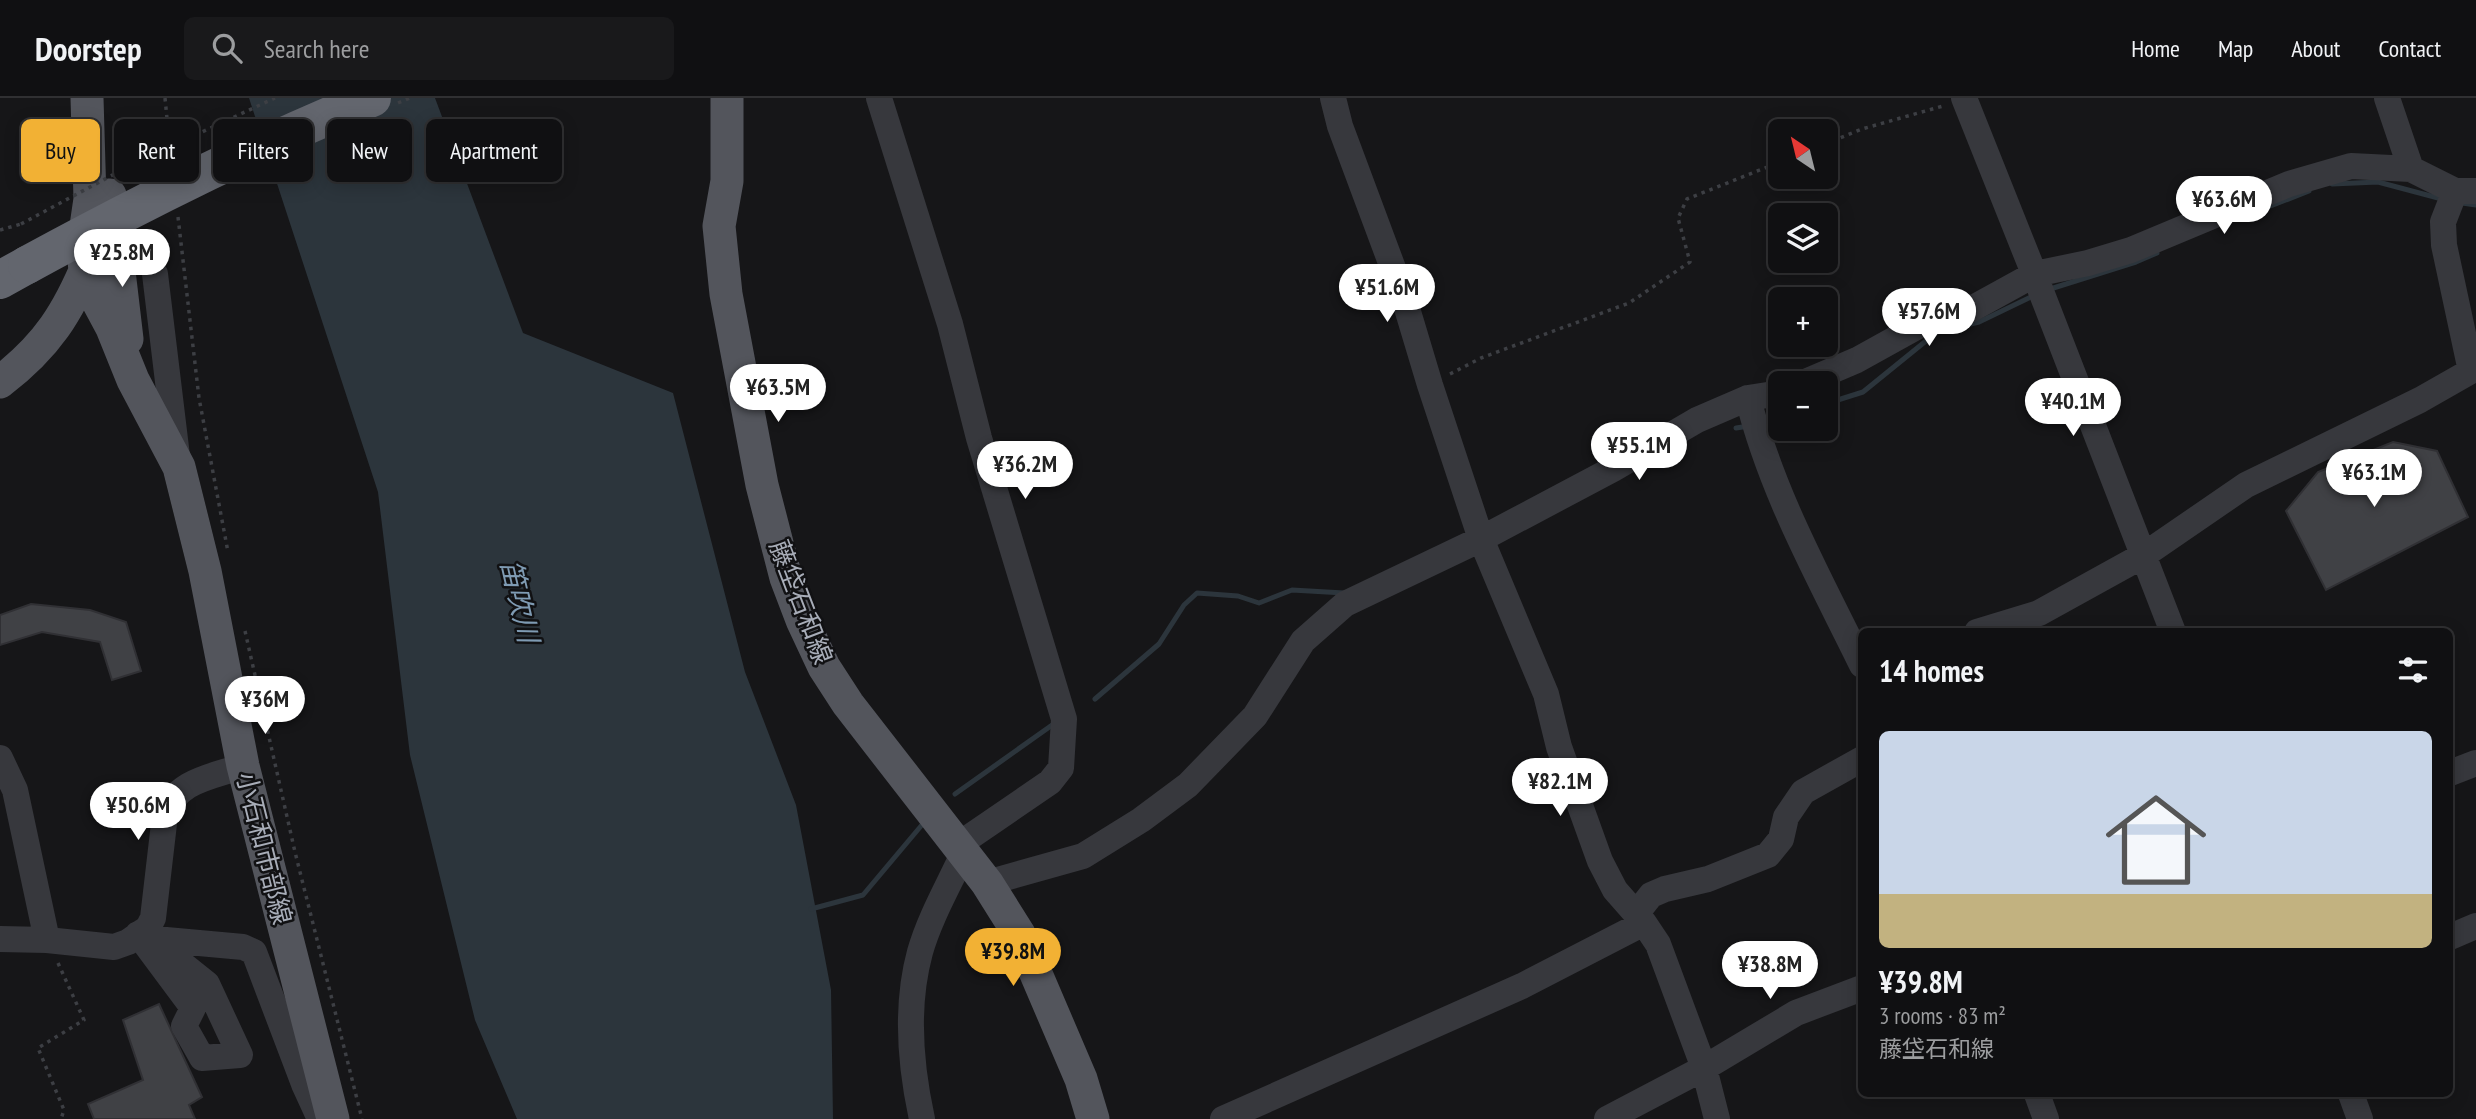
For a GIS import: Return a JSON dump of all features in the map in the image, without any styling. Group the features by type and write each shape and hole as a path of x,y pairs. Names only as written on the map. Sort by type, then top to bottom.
{"highway":[{"path":"12,248 128,183 307,98"},
{"path":"12,248 99,226 297,129 372,98"}],"main road":[{"name":"小石和市部線","path":"87,98 90,199 83,247 85,272 133,380 179,467 205,571 243,766 333,1119"},
{"name":"小石和市部線","path":"102,98 121,303 133,380"},
{"name":"藤垈石和線","path":"727,98 727,181 719,226 726,294 762,485 786,578 824,667 877,743 987,883 1019,934 1081,1079 1093,1119"},
{"name":"小石和市部線","path":"0,382 24,364 57,328 85,272 100,235 106,158"},
{"path":"57,328 73,320 93,320 105,322 112,328"}],"street":[{"path":"879,98 950,324 979,438 1064,719 1061,768 1050,782 959,846 920,953 910,1006 911,1048 922,1119"},
{"path":"1333,98 1340,126 1403,295 1481,539 1546,694 1559,747 1600,861 1615,890 1640,918 1658,944 1704,1068 1717,1119"},
{"path":"2387,98 2412,169"},
{"path":"1964,99 2171,628"},
{"path":"1831,371 1857,360 1931,319 1966,313 2039,286 2088,263 2131,250 2289,184 2351,166 2412,169 2466,191 2443,222 2444,245 2471,371 2420,400 2246,485 2144,555 2039,613 1989,628"},
{"path":"155,274 179,467"},
{"path":"987,883 1083,856 1141,820 1188,785 1255,716 1303,641 1345,604 1481,539 1698,420 1753,416 1768,403"},
{"path":"1753,416 1777,486 1858,657"},
{"path":"0,758 15,790 47,940"},
{"path":"1223,1119 1522,986 1640,918 1651,895 1708,879 1768,855 1781,839 1786,817 1803,792 1858,761"},
{"path":"2453,772 2476,763"},
{"path":"0,939 47,940 114,947 128,942 143,931 153,918 169,802 186,786 243,766"},
{"path":"2453,936 2476,926"},
{"path":"143,931 207,984 240,1055 202,1058 184,1026 192,1008 143,931"},
{"path":"143,931 155,939 243,947 254,952 320,1119"},
{"path":"1607,1119 1704,1068 1796,1013 1858,990"},
{"path":"2038,1097 2046,1119"},
{"path":"2352,1097 2360,1119"}],"path":[{"path":"165,98 167,119"},
{"path":"12,248 133,164 275,98"},
{"path":"1838,139 1964,99"},
{"path":"1430,385 1482,358 1629,303 1690,262 1678,218 1687,199 1768,167"},
{"path":"177,209 200,398 230,559"},
{"path":"243,625 295,852 362,1119"},
{"path":"47,940 84,1020 38,1048 64,1110 61,1119"}],"water":[{"name":"笛吹川","path":"249,98 435,98 443,119 426,119 426,182 466,182 523,333 673,393 745,672 796,805 831,990 833,1119 517,1119 475,1020 410,755 378,492 277,182 313,182 313,119 256,119"}],"building":[{"path":"2393,442 2437,451 2468,517 2326,590 2286,511 2318,472"},
{"path":"31,604 90,610 126,622 141,671 112,680 100,642 42,632 0,645 0,615"},
{"path":"159,1004 202,1097 189,1105 195,1119 94,1119 88,1104 143,1080 123,1020"}],"waterway":[{"path":"2332,184 2378,182 2442,199"},
{"path":"2250,214 2309,191"},
{"path":"2462,203 2476,205"},
{"path":"2047,290 2157,253"},
{"path":"1838,400 1863,392 1937,332 1979,322 2035,295"},
{"path":"1762,423 1768,422"},
{"path":"1736,428 1749,426"},
{"path":"1095,699 1159,644 1184,605 1197,593 1238,596 1259,603 1292,590 1344,593"},
{"path":"955,794 1055,723"},
{"path":"811,909 863,895 921,826"}]}
